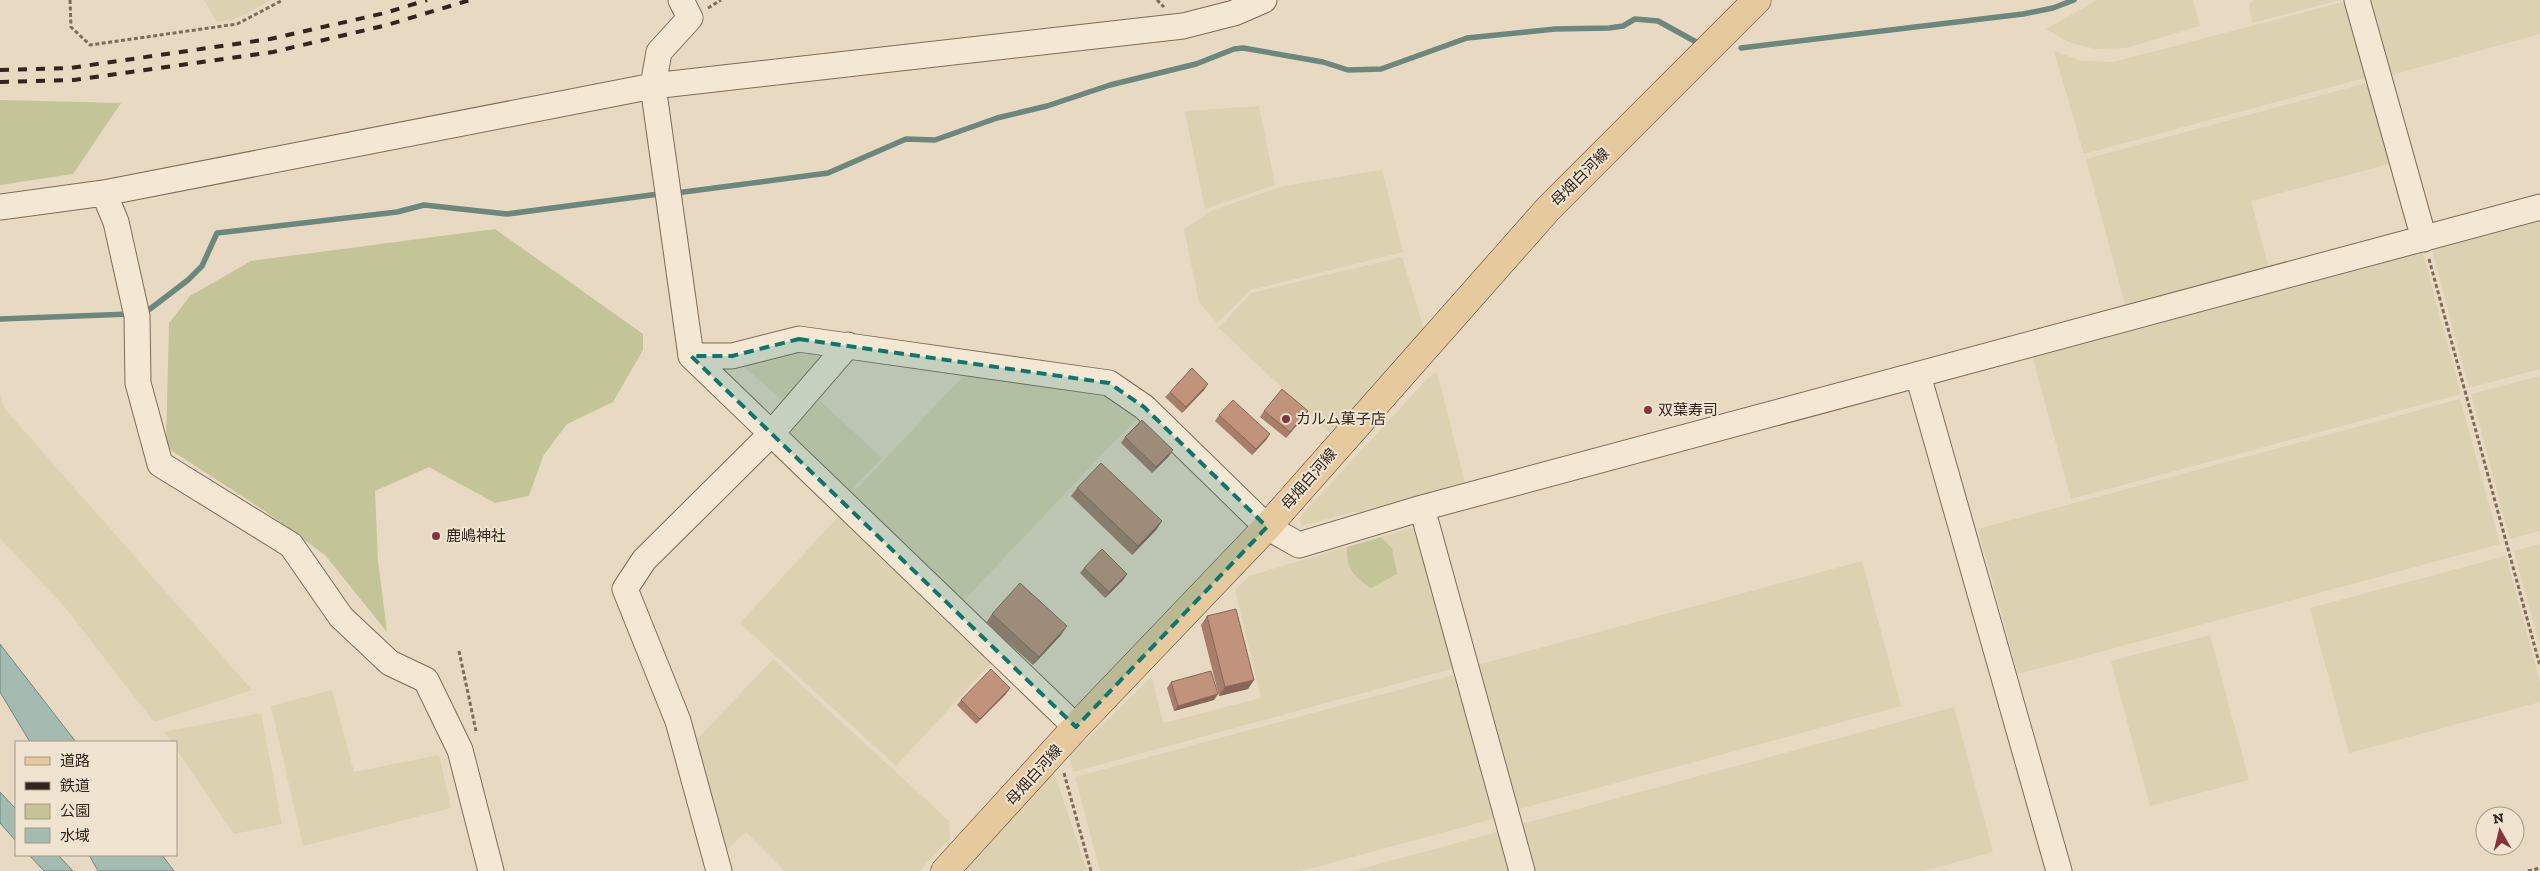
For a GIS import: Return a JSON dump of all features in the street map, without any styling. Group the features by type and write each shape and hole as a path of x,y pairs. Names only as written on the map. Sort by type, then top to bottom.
{"main road":[{"name":"母畑白河線","path":"946,871 1056,752 1076,727 1267,527 1548,209 1756,0"}],"street":[{"path":"681,0 690,18 659,52 653,86 691,356 1076,727"},
{"path":"0,207 104,193 653,86 1183,26 1234,13 1264,0"},
{"path":"2357,0 2424,239"},
{"path":"104,193 116,222 137,316 138,382 160,464 291,545 341,617 390,663 426,680 460,750 491,871"},
{"path":"691,356 732,356 799,339 1108,383 1144,407 1267,527 1299,545 1422,508 2540,207"},
{"path":"719,871 678,721 625,589 644,560 770,434 848,346"},
{"path":"1918,375 2059,871"},
{"path":"1422,508 1522,871"}],"path":[{"path":"70,0 71,27 90,45 238,24 283,0"},
{"path":"2424,239 2540,666"},
{"path":"1056,752 1066,778 1091,871"},
{"path":"2528,871 2540,868"}],"highlighted area":[{"path":"799,339 1109,383 1144,407 1267,527 1076,727 691,356 732,356"}],"shaded area":[{"path":"204,0 271,0 236,19 217,22"},
{"path":"2098,0 2193,0 2200,26 2126,48 2096,49 2071,43 2046,29"},
{"path":"2253,0 2340,0 2252,23 2249,5"},
{"path":"2351,0 2372,76 2084,154 2054,51 2082,61 2113,62"},
{"path":"2363,0 2540,0 2540,34 2384,77"},
{"path":"2374,81 2396,162 2251,201 2269,269 2126,308 2086,159"},
{"path":"1259,106 1275,185 1205,209 1185,111"},
{"path":"1382,170 1403,252 1251,290 1217,323 1199,302 1184,229 1211,211 1280,187"},
{"path":"2540,214 2540,369 2469,388 2430,243"},
{"path":"2422,250 2461,394 2071,499 2032,355"},
{"path":"1402,257 1425,332 1330,433 1219,328 1251,293"},
{"path":"778,347 835,350 788,405 737,361"},
{"path":"969,370 1105,390 1137,418 964,600 852,494"},
{"path":"1437,372 1466,487 1374,512 1353,512 1302,526 1299,518 1428,378"},
{"path":"2540,376 2540,531 2510,539 2471,394"},
{"path":"0,393 4,408 252,690 154,722 64,606 0,538"},
{"path":"815,396 882,458 850,492 783,430"},
{"path":"2460,399 2500,544 2018,674 1978,529"},
{"path":"840,515 996,658 896,766 740,623"},
{"path":"1424,524 1462,666 1073,772 1069,756 1152,677 1163,723 1261,698 1235,590 1249,576 1347,547 1347,559 1392,548 1381,537"},
{"path":"2540,544 2540,647 2514,551"},
{"path":"2506,556 2540,682 2540,702 2349,753 2310,608"},
{"path":"1862,561 1901,706 1516,810 1477,665"},
{"path":"2210,635 2249,780 2150,806 2111,661"},
{"path":"773,659 949,821 950,839 919,871 785,871 746,832 725,851 692,745"},
{"path":"1465,672 1504,816 1301,871 1100,871 1075,777"},
{"path":"332,690 354,772 439,755 451,808 303,846 271,706"},
{"path":"1954,707 1993,852 1923,871 1534,871 1522,824"},
{"path":"261,713 282,824 234,834 178,752 178,741 170,741 164,732"},
{"path":"1054,772 1087,871 961,871"},
{"path":"1505,830 1516,871 1353,871"}],"green space":[{"path":"0,100 121,103 73,174 0,185"},
{"path":"495,229 643,334 643,350 613,402 567,424 543,456 529,496 495,503 429,467 375,491 378,561 387,632 325,555 265,511 166,447 169,323 190,296 251,261"},
{"path":"1381,537 1392,548 1397,574 1371,588 1355,575 1349,566 1347,547"}],"water":[{"path":"0,644 75,741 29,741 0,692"},
{"path":"0,792 15,808 15,840 0,823"},
{"path":"30,856 59,856 73,871 44,871"},
{"path":"90,856 163,856 174,871 98,871"}],"building":[{"path":"1192,368 1208,384 1186,407 1170,392"},
{"path":"1282,389 1308,411 1290,432 1264,411"},
{"path":"1233,400 1270,434 1256,449 1219,415"},
{"path":"1142,420 1173,450 1156,467 1125,437"},
{"path":"1101,463 1162,521 1138,546 1077,488"},
{"path":"1102,549 1127,574 1109,592 1084,568"},
{"path":"1020,583 1067,626 1039,657 992,614"},
{"path":"1236,609 1254,680 1225,687 1207,616"},
{"path":"991,669 1010,688 980,719 961,700"},
{"path":"1211,671 1218,694 1178,706 1171,682"}],"waterway":[{"path":"1741,48 2023,14 2053,8 2074,0"},
{"path":"676,193 828,173 906,139 935,140 997,118 1047,106 1110,85 1196,64 1234,49 1243,48 1323,62 1348,70 1381,69 1467,38 1555,29 1609,28 1623,26 1635,19 1658,21 1698,43"},
{"path":"150,309 188,280 202,266 217,233 397,212 424,205 507,214 659,194"},
{"path":"0,319 130,314"}],"railway":[{"path":"0,70 70,68 270,39 385,13 427,0"},
{"path":"0,82 74,80 273,52 387,25 470,0"}],"place":[{"name":"双葉寿司","path":"1648,410"},
{"name":"カルム菓子店","path":"1286,419"},
{"name":"鹿嶋神社","path":"436,536"}]}
